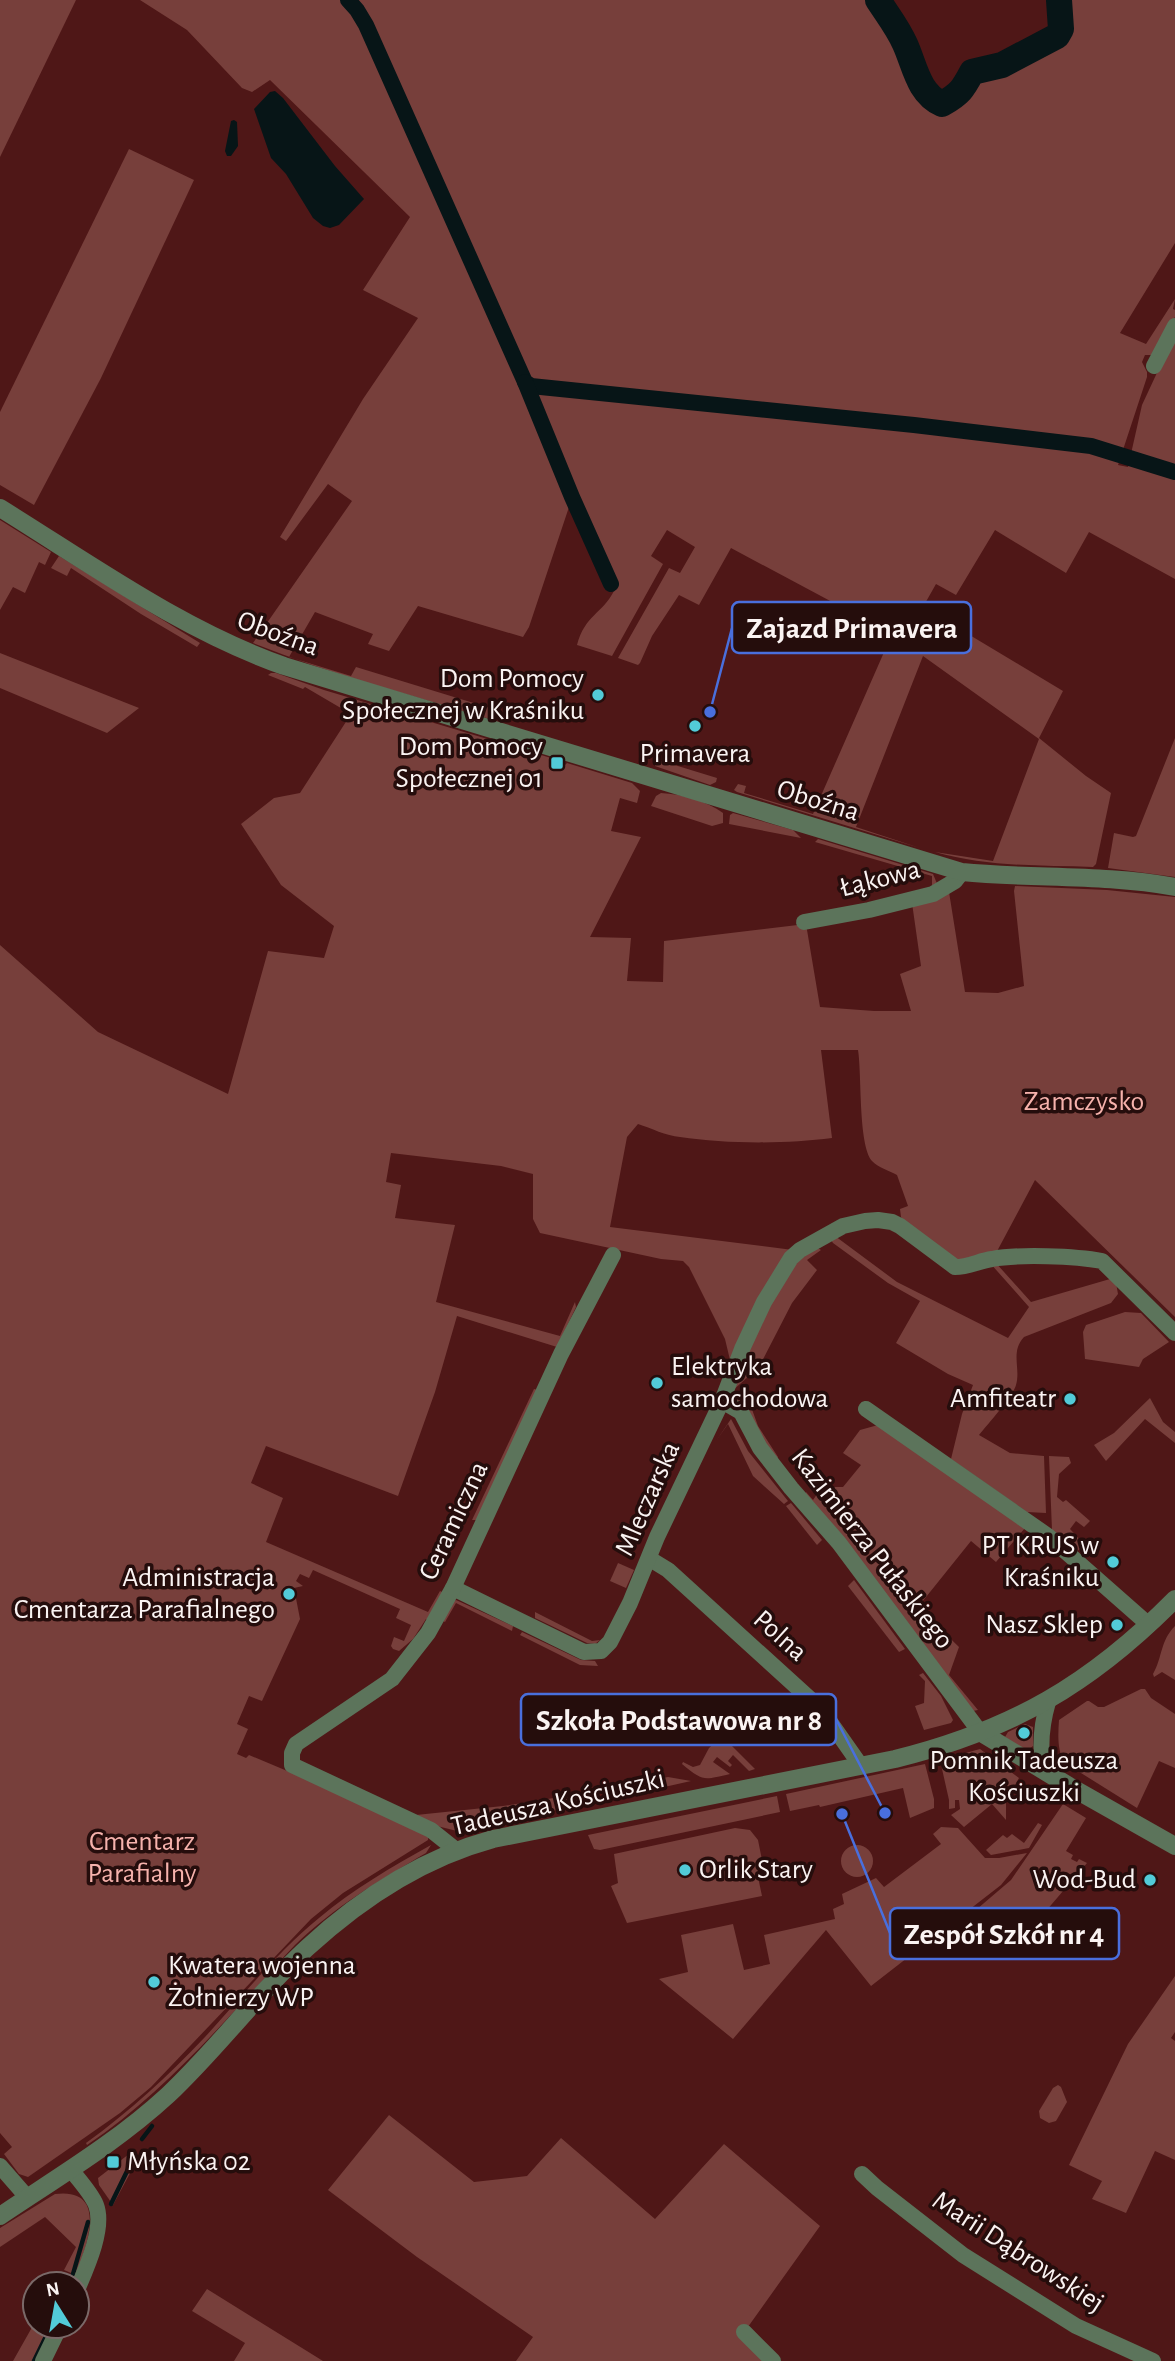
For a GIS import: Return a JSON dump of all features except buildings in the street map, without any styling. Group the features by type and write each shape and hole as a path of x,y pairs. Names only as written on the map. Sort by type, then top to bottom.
{"street":[{"path":"1154,366 1175,326"},
{"name":"Oboźna","path":"0,508 201,631 242,651 284,666 962,872 1004,876 1099,878 1175,887"},
{"name":"Łąkowa","path":"804,922 933,894 955,881 962,872"},
{"name":"Mleczarska","path":"453,1588 584,1652 596,1652 610,1642 722,1401 764,1302 787,1262 800,1250 843,1226 865,1221 892,1222 954,1267 965,1267 993,1258 1016,1257 1102,1261 1175,1333"},
{"name":"Ceramiczna","path":"456,1850 431,1830 292,1765 292,1753 296,1744 377,1691 398,1672 428,1633 453,1588 561,1354 613,1255"},
{"name":"Kazimierza Pułaskiego","path":"722,1401 741,1412 760,1448 839,1543 980,1732"},
{"path":"866,1409 1048,1536 1149,1625"},
{"name":"Polna","path":"650,1559 668,1570 821,1709 861,1766"},
{"name":"Tadeusza Kościuszki","path":"0,2216 122,2134 170,2093 305,1950 351,1912 409,1874 456,1850 517,1834 930,1750 980,1732 1048,1702 1107,1661 1175,1599"},
{"path":"1044,1771 1040,1745 1048,1702"},
{"path":"980,1732 1175,1846"},
{"path":"0,2166 27,2197"},
{"path":"71,2170 94,2200 99,2222 84,2270"},
{"name":"Marii Dąbrowskiej","path":"862,2174 963,2255 1076,2326 1153,2361"},
{"path":"744,2332 774,2361"},
{"path":"43,2361 53,2340"}],"green space":[{"path":"0,0 76,0 0,157"},
{"path":"140,0 881,0 904,41 923,89 932,99 942,104 960,91 972,72 1002,65 1057,36 1061,29 1059,0 1175,0 1175,243 1120,333 1146,344 1175,299 1175,317 1153,355 1145,355 1142,362 1147,377 1118,465 1128,467 1142,405 1175,334 1175,579 1089,532 1066,573 995,530 956,595 936,584 923,607 1063,691 1039,738 1111,793 1096,864 1093,867 1013,864 974,860 935,852 993,861 1039,739 923,656 856,827 920,848 734,790 738,784 746,786 744,793 813,814 892,634 731,548 699,605 679,595 652,636 638,665 618,658 669,568 680,573 695,547 667,530 651,556 663,564 612,656 577,645 584,627 614,591 572,498 529,627 523,637 418,606 389,651 368,644 373,634 315,612 289,657 253,643 352,501 328,484 286,541 280,537 363,399 418,318 363,290 410,217 270,80 252,92 242,88 187,30"},
{"path":"129,149 194,180 101,378 34,505 0,485 0,412"},
{"path":"0,520 51,552 45,565 39,562 25,593 13,587 0,610"},
{"path":"59,556 200,643 197,647 71,568 67,576 51,568"},
{"path":"0,653 139,708 107,733 0,688"},
{"path":"296,659 351,676 356,667 503,712 501,717 490,719"},
{"path":"271,673 551,758 550,763 563,767 567,763 632,783 640,791 637,803 620,798 611,831 641,837 590,937 631,938 627,981 663,982 664,941 806,924 820,1007 911,1011 900,974 921,966 912,903 949,892 965,992 998,993 1024,986 1015,886 1107,890 1175,897 1175,1317 1035,1180 995,1255 960,1263 908,1230 900,1209 908,1206 897,1175 872,1161 864,1140 858,1050 821,1050 832,1138 776,1142 717,1141 664,1134 638,1124 627,1137 610,1227 793,1250 730,1360 725,1339 689,1267 683,1261 661,1259 540,1233 533,1219 533,1174 501,1166 391,1153 386,1182 401,1185 395,1218 455,1225 436,1302 560,1336 575,1302 576,1307 557,1347 457,1316 435,1392 398,1496 266,1446 251,1483 283,1498 266,1542 428,1612 440,1591 444,1593 429,1621 426,1619 413,1639 399,1651 391,1646 394,1637 404,1641 411,1625 396,1618 400,1609 313,1570 309,1578 300,1574 296,1581 303,1586 294,1588 300,1619 262,1701 249,1696 237,1724 248,1729 237,1754 246,1758 249,1755 292,1773 428,1835 428,1840 343,1893 311,1919 151,2087 120,2113 28,2177 19,2174 4,2154 12,2147 0,2133 0,945 98,1032 228,1094 268,951 324,958 334,926 281,885 241,824 274,798 300,793 351,714 305,687 303,689 268,675"},
{"path":"1175,738 1175,877 1108,868 1114,833 1136,836"},
{"path":"655,759 717,778 716,782 710,785 655,766"},
{"path":"661,793 709,805 723,813 723,823 712,826 651,806 656,796"},
{"path":"733,813 793,830 801,838 729,824 730,815"},
{"path":"818,839 933,874 938,886 932,892 932,876 815,842"},
{"path":"835,1236 897,1282 1008,1338 1029,1307 990,1263 995,1262 1031,1302 1110,1279 1116,1283 1118,1294 1111,1303 1024,1337 1018,1348 1014,1390 979,1435 1010,1453 1044,1456 1046,1513 1027,1512 951,1459 962,1414 973,1385 948,1374 896,1343 920,1301 888,1283 833,1243 831,1240"},
{"path":"816,1247 821,1250 807,1260 817,1270 792,1303 759,1367 731,1392 749,1401 758,1426 777,1459 756,1433 745,1409 732,1400 729,1394 752,1334 773,1292 800,1258"},
{"path":"1125,1312 1141,1313 1169,1342 1143,1359 1139,1367 1085,1359 1083,1332 1086,1325"},
{"path":"534,1389 538,1390 477,1520 472,1520"},
{"path":"1150,1398 1163,1422 1175,1432 1175,1443 1145,1419 1106,1461 1094,1445 1114,1433"},
{"path":"731,1419 748,1451 788,1501 784,1504 753,1476 728,1424 716,1441"},
{"path":"878,1425 1025,1528 996,1562 971,1541 918,1607 959,1647 949,1675 978,1710 973,1711 805,1494 806,1492 813,1500 822,1487 843,1487 861,1465 843,1453 860,1430"},
{"path":"1049,1456 1069,1457 1071,1463 1059,1474 1057,1497 1063,1502 1066,1500 1090,1521 1084,1527 1076,1521 1070,1529 1083,1543 1083,1547 1077,1551 1052,1530"},
{"path":"791,1503 822,1540 817,1545 786,1506"},
{"path":"618,1563 634,1570 626,1588 610,1581"},
{"path":"854,1580 905,1649 899,1652 848,1586"},
{"path":"456,1600 513,1626 512,1631 456,1603 445,1622 443,1621"},
{"path":"535,1612 592,1641 600,1640 595,1644 587,1643 535,1618"},
{"path":"1175,1626 1175,1680 1162,1672 1154,1677 1164,1643"},
{"path":"522,1632 581,1660 595,1661 598,1666 580,1665 520,1635"},
{"path":"923,1673 941,1696 953,1720 951,1723 924,1730 915,1706 924,1703 925,1681 919,1675"},
{"path":"1145,1689 1151,1698 1175,1714 1175,1768 1159,1761 1137,1808 1065,1763 1059,1748 1058,1731 1059,1720 1087,1701 1104,1707"},
{"path":"1025,1724 1033,1727 1033,1746 1028,1750 1005,1737 1008,1732"},
{"path":"722,1736 755,1769 749,1771 733,1755 728,1761 732,1765 730,1767 717,1757 713,1762 730,1774 704,1778 682,1764 683,1762 693,1767 700,1765 709,1748"},
{"path":"980,1749 1019,1778 1006,1801 1006,1820 992,1804 964,1827 951,1815 960,1809 959,1800 955,1800 955,1808 949,1809 940,1760"},
{"path":"925,1764 934,1808 910,1818 903,1788 790,1811 786,1794"},
{"path":"668,1777 691,1781 611,1799 609,1789"},
{"path":"598,1791 600,1801 457,1831 437,1826 416,1815 503,1806"},
{"path":"777,1796 780,1812 600,1850 594,1849 588,1835"},
{"path":"1063,1804 1086,1818 1066,1851 1073,1855 1071,1859 1087,1863 1004,1960 997,1955 1004,1947 970,1915 1011,1880"},
{"path":"1038,1823 1042,1825 1029,1848 991,1855 986,1850 1003,1835 1007,1838 1012,1834 1024,1843"},
{"path":"941,1827 958,1828 985,1858 1027,1853 1001,1885 871,1986 826,1930 733,2039 659,1979 688,1972 681,1935 733,1924 744,1970 770,1964 764,1935 835,1919 833,1909 844,1904 842,1894 876,1878 884,1887 941,1844 933,1834"},
{"name":"Orlik Stary","path":"735,1828 750,1830 758,1840 765,1875 758,1877 762,1896 627,1923 611,1886 618,1883 614,1854"},
{"path":"431,1845 426,1853 358,1895 310,1931 176,2072 155,2092 87,2145 86,2143 133,2106 177,2066 304,1931 359,1888"},
{"path":"857,1845 868,1850 873,1861 868,1872 857,1877 846,1872 841,1861 846,1850"},
{"path":"1175,1976 1175,2032 1171,2038 1175,2041 1175,2160 1155,2151 1126,2213 1092,2199 1102,2181 1069,2165 1128,2044"},
{"path":"1058,2085 1067,2102 1056,2121 1049,2123 1040,2118 1039,2111 1053,2088"},
{"path":"389,2115 474,2182 527,2176 561,2138 655,2219 724,2144 820,2226 740,2338 763,2361 516,2361 533,2337 417,2257 328,2190"},
{"path":"129,2154 136,2162 113,2205 99,2185 98,2178"},
{"path":"55,2194 72,2194 83,2200 90,2222 78,2270 64,2270 76,2247 45,2217 0,2247 0,2228"},
{"path":"207,2289 323,2361 234,2361 245,2343 192,2311"},
{"path":"25,2340 46,2340 36,2361 13,2361"}],"shaded area":[{"path":"275,91 364,199 339,225 330,228 313,218 286,174 271,158 254,109 270,92"},
{"path":"231,121 237,122 238,146 231,156 227,156 225,151"}],"waterway":[{"path":"348,0 366,25 525,382 531,386 1091,446 1175,472"},
{"path":"878,0 902,38 922,86 942,104 960,91 972,72 1002,65 1057,36 1061,29 1059,0"},
{"path":"525,382 611,584"},
{"path":"142,2139 152,2126"},
{"path":"111,2204 133,2159"},
{"path":"74,2270 88,2222"},
{"path":"34,2361 44,2340"}],"place":[{"name":"Dom Pomocy Społecznej w Kraśniku","path":"598,695"},
{"name":"Zajazd Primavera","path":"710,712"},
{"name":"Primavera","path":"695,726"},
{"name":"Dom Pomocy Społecznej 01","path":"557,763"},
{"name":"Elektryka samochodowa","path":"657,1383"},
{"name":"Amfiteatr","path":"1070,1399"},
{"name":"PT KRUS w Kraśniku","path":"1113,1562"},
{"name":"Administracja Cmentarza Parafialnego","path":"289,1594"},
{"name":"Nasz Sklep","path":"1117,1625"},
{"name":"Pomnik Tadeusza Kościuszki","path":"1024,1733"},
{"name":"Szkoła Podstawowa nr 8","path":"885,1813"},
{"name":"Zespół Szkół nr 4","path":"842,1814"},
{"name":"Orlik Stary","path":"685,1870"},
{"name":"Wod-Bud","path":"1150,1880"},
{"name":"Kwatera wojenna Żołnierzy WP","path":"154,1982"},
{"name":"Młyńska 02","path":"113,2162"}],"park label":[{"name":"Zamczysko","path":"1084,1102"},
{"name":"Cmentarz Parafialny","path":"142,1858"}]}
